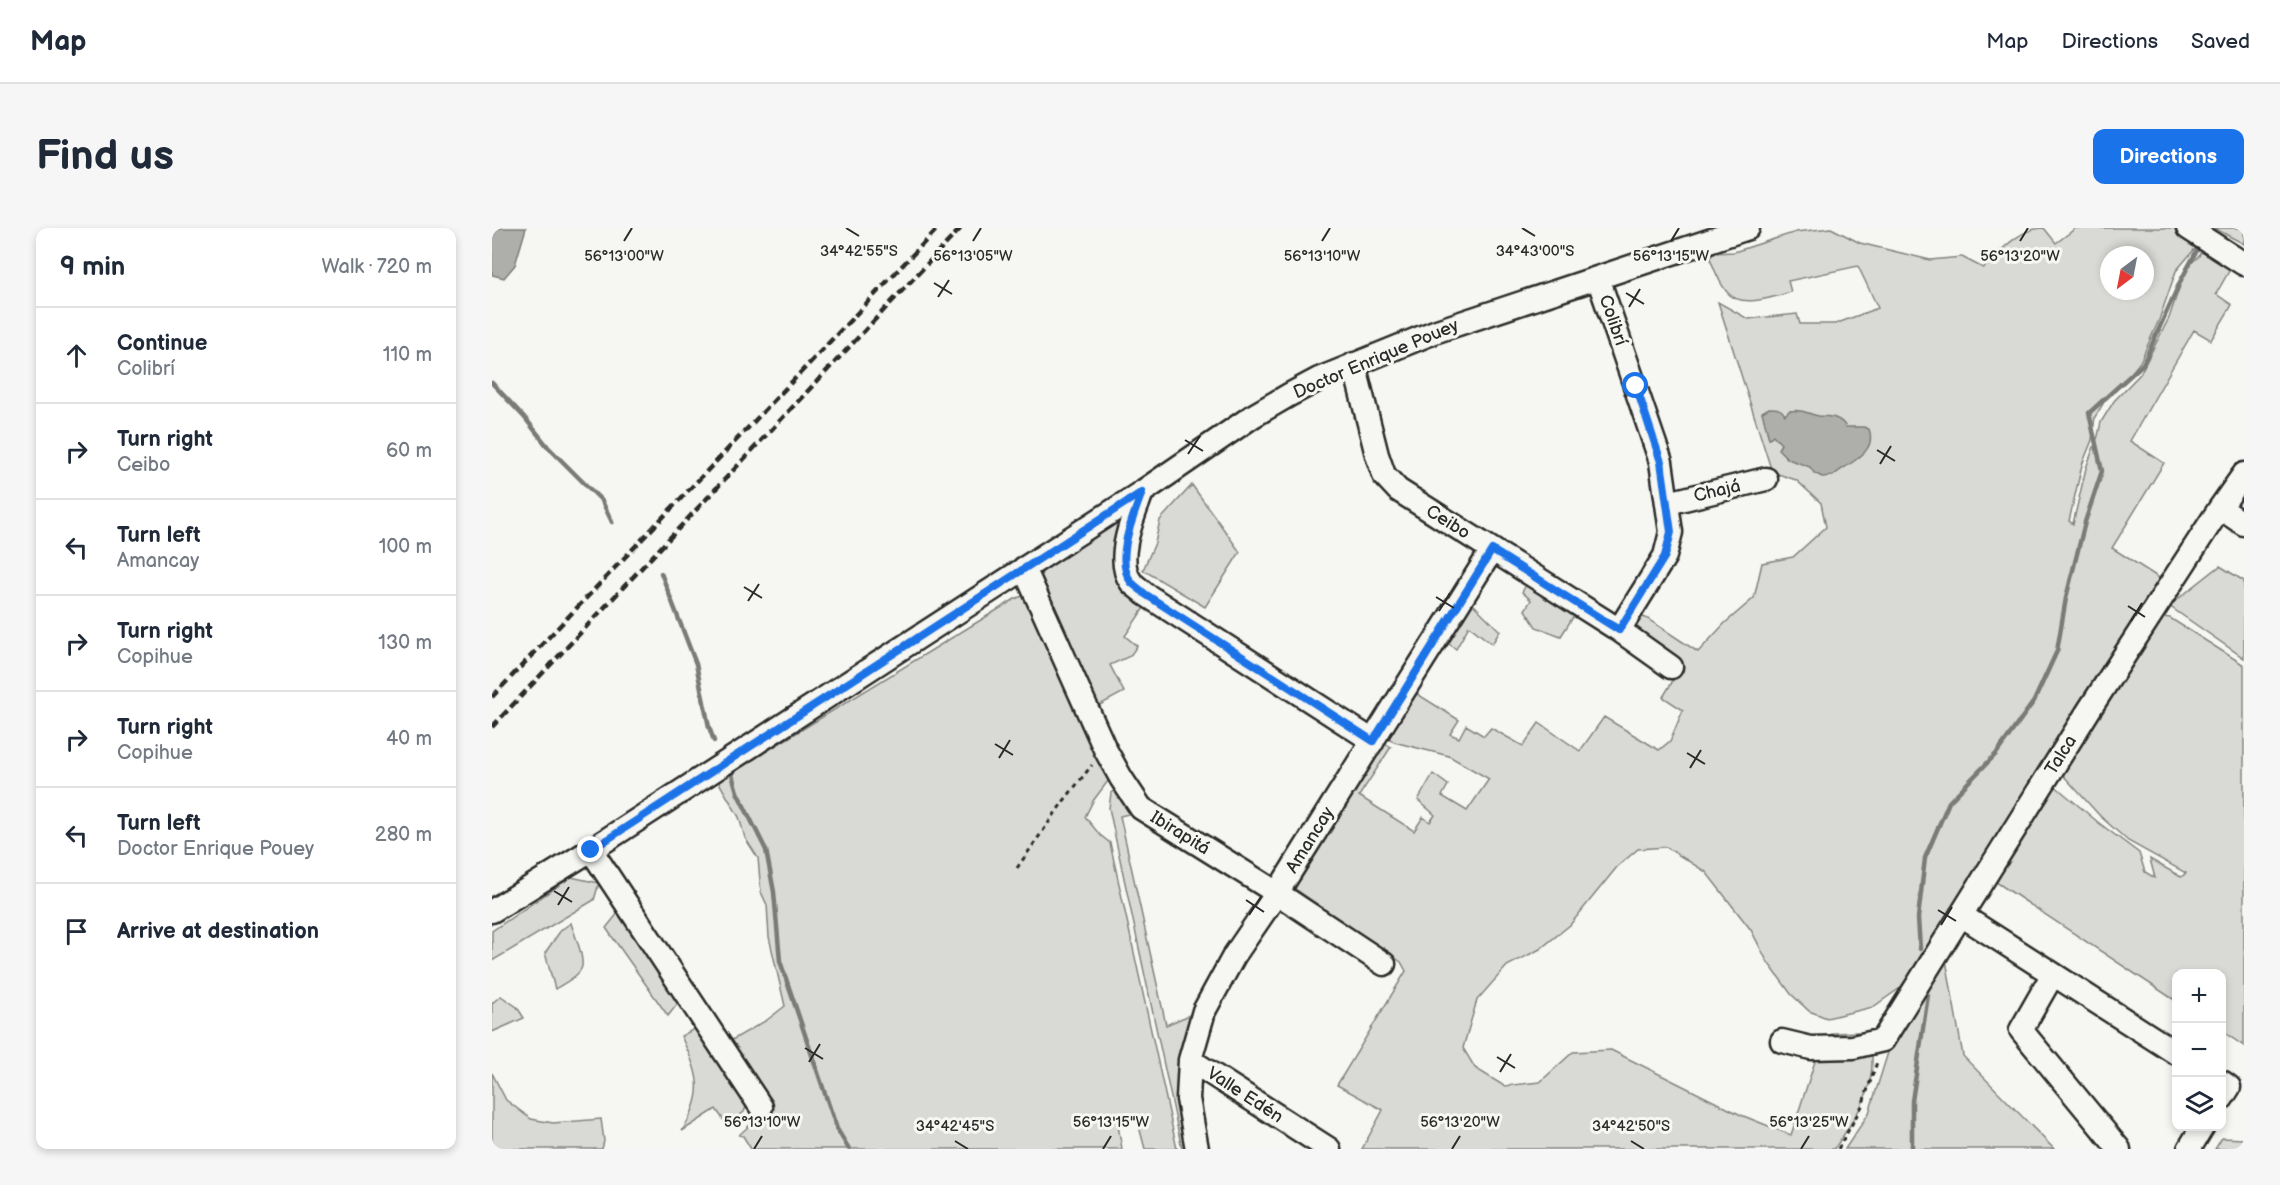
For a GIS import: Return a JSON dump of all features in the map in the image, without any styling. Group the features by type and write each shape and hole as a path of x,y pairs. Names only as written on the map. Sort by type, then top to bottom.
{"street":[{"name":"Doctor Enrique Pouey","path":"492,911 591,850 1142,492 1252,416 1319,379 1437,331 1748,228"},
{"path":"2188,228 2244,264"},
{"name":"Colibrí","path":"1598,278 1661,462 1671,532 1665,556 1619,630"},
{"name":"Ceibo","path":"1354,364 1377,455 1384,475 1398,490 1619,630 1671,667"},
{"name":"Talca","path":"1883,1040 2089,710 2244,474"},
{"name":"Chajá","path":"1668,502 1766,479"},
{"path":"1142,492 1128,535 1124,561 1130,580 1145,594 1373,741"},
{"path":"2220,508 2244,524"},
{"name":"Amancay","path":"1197,1149 1188,1099 1190,1060 1204,1011 1234,956 1277,893 1492,550"},
{"name":"Ibirapitá","path":"1024,568 1105,749 1141,808 1277,893 1384,964"},
{"path":"591,850 761,1107"},
{"path":"1961,915 2172,1050"},
{"path":"2053,974 2020,1030 2119,1149"},
{"path":"1782,1041 1810,1048 1852,1047 1883,1040"},
{"name":"Valle Edén","path":"1190,1060 1329,1149"},
{"path":"2189,1149 2200,1131"}],"path":[{"path":"1017,868 1063,802 1105,749"},
{"path":"1838,1149 1862,1106 1883,1040"}],"shaded area":[{"path":"492,228 526,228 515,265 504,278 492,275"},
{"path":"1831,228 1860,243 1930,260 1962,257 1983,268 2018,236 2035,229 2044,228 2056,243 2076,228 2187,228 2199,244 2176,271 2159,320 2140,362 2122,384 2107,397 2095,417 2092,440 2082,465 2069,521 2073,524 2086,468 2101,422 2114,401 2140,374 2169,318 2186,268 2199,256 2206,239 2236,259 2216,294 2232,305 2211,340 2194,330 2130,441 2164,463 2112,548 2164,581 1951,918 1900,988 1873,1007 1827,1018 1809,1011 1791,994 1767,961 1751,930 1706,872 1666,847 1638,849 1617,867 1570,925 1540,949 1507,966 1477,1000 1463,1048 1475,1068 1504,1086 1540,1082 1573,1052 1611,1050 1741,1115 1791,1135 1820,1046 1833,1033 1858,1032 1870,1039 1872,1071 1859,1111 1834,1149 1362,1149 1383,1110 1337,1085 1406,971 1401,962 1291,886 1379,740 1391,747 1359,796 1414,831 1423,817 1430,822 1435,815 1418,800 1433,774 1448,785 1442,796 1467,811 1489,779 1449,756 1394,742 1389,738 1387,728 1411,690 1459,720 1450,734 1459,738 1466,725 1484,736 1491,728 1523,746 1539,723 1580,751 1604,717 1659,750 1670,741 1683,710 1663,697 1677,674 1633,628 1633,613 1648,619 1698,652 1725,623 1754,598 1762,563 1793,557 1826,527 1821,503 1796,480 1772,472 1718,302 1748,319 1797,314 1800,324 1835,324 1878,308 1858,266 1788,281 1791,292 1767,299 1740,300 1727,292 1710,258 1713,253 1734,252 1796,232"},
{"path":"2214,228 2244,228 2244,244"},
{"path":"1769,408 1778,409 1785,415 1789,411 1802,411 1834,418 1846,427 1864,427 1869,429 1871,438 1869,445 1860,457 1833,476 1822,477 1814,473 1810,467 1788,459 1778,449 1781,444 1773,435 1769,439 1762,412"},
{"path":"1192,485 1240,552 1205,607 1143,570 1155,543 1160,520"},
{"path":"1116,522 1120,524 1148,602 1125,636 1137,646 1130,656 1110,665 1124,692 1098,706 1041,575 1049,564"},
{"path":"2220,566 2244,581 2244,658 2169,606"},
{"path":"1534,571 1582,603 1561,636 1536,627 1525,610 1531,600 1522,592"},
{"path":"1029,593 1111,777 1093,801 1085,817 1110,843 1177,1149 1145,1149 1136,1115 1117,1119 1122,1149 751,1149 743,1136 739,1135 751,1124 769,1114 771,1108 732,1040 767,1020 785,1006 769,937 767,905 761,892 758,858 745,838 739,817 718,781 1015,599"},
{"path":"1467,598 1500,631 1492,644 1469,626 1456,649 1442,639"},
{"path":"2163,617 2170,618 2244,665 2244,1046 2226,1034 2226,969 2172,969 2172,998 1993,880 2054,785 2139,853 2145,872 2155,878 2150,859 2181,877 2186,873 2128,841 2100,816 2062,774"},
{"path":"1123,783 1149,809 1120,816 1166,1025 1192,1014 1192,1149 1182,1149 1109,808 1111,793"},
{"path":"571,877 599,883 594,900 492,961 492,931"},
{"path":"618,913 679,1002 668,1016 606,928"},
{"path":"571,923 581,953 582,965 576,975 555,989 545,953 561,930"},
{"path":"1946,960 1963,1056 2054,1149 1845,1149 1869,1113 1890,1046"},
{"path":"501,996 517,1007 524,1018 492,1032 492,1003"},
{"path":"696,1028 747,1104 744,1112 727,1125 716,1109 682,1131 694,1105 697,1084 696,1073 681,1036"},
{"path":"492,1073 506,1100 531,1119 553,1123 601,1119 604,1141 602,1149 492,1149"},
{"path":"2222,1138 2244,1139 2244,1149 2215,1149"}],"waterway":[{"path":"1920,949 1918,918 1925,858 1949,802 1996,754 2034,701 2057,651 2066,598 2085,522 2102,471 2089,413 2143,364 2181,280 2201,243"},
{"path":"492,383 548,447 602,501 612,522"},
{"path":"661,573 696,664 714,741"},
{"path":"731,771 737,792 766,850 774,892 780,961 837,1129 849,1149"},
{"path":"1912,1149 1912,1101 1928,995"}],"railway":[{"path":"492,697 938,228"},
{"path":"492,727 961,228"}],"route":[{"path":"591,850 1142,492 1128,535 1124,561 1130,580 1145,594 1373,741 1492,550 1619,630 1665,556 1671,532 1661,462 1636,386"}]}
